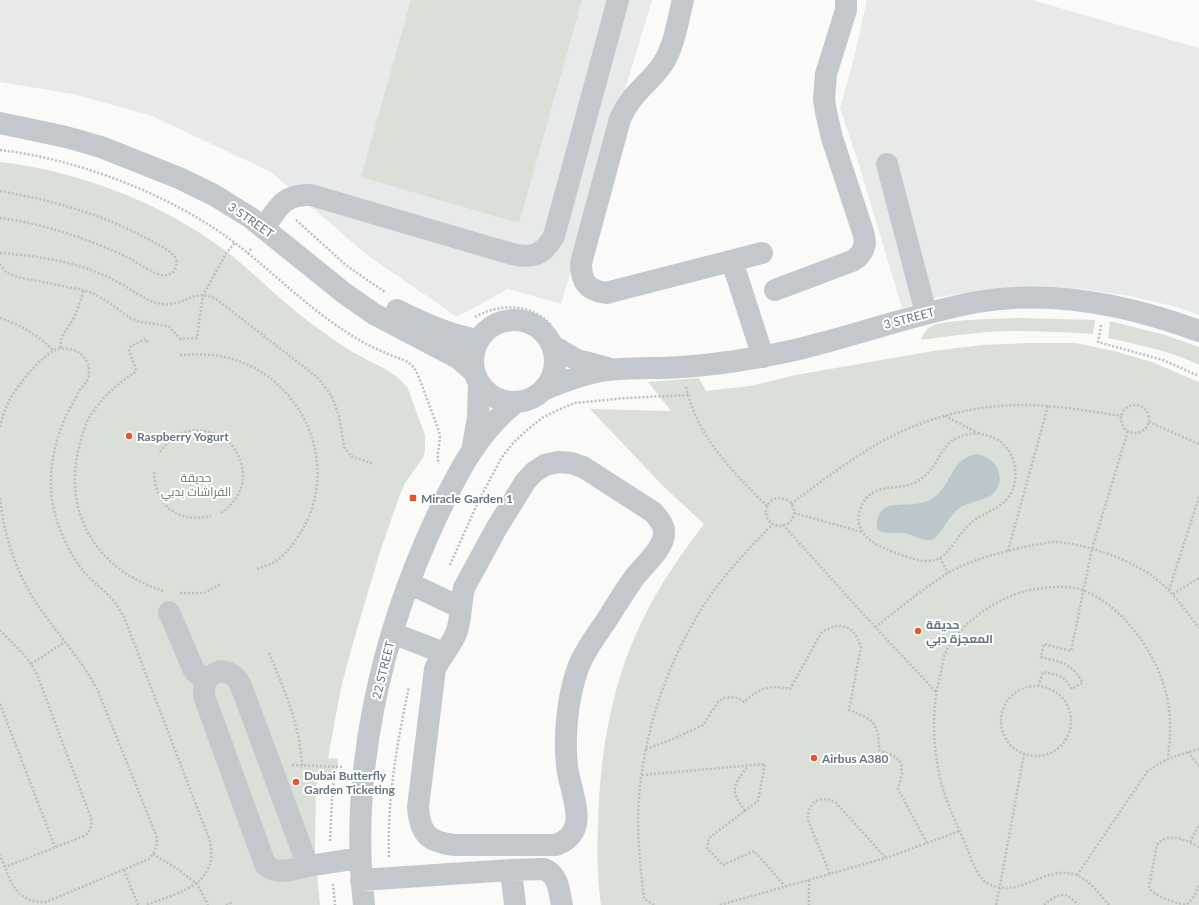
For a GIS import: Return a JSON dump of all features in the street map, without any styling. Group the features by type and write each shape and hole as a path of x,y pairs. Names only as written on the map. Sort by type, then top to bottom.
{"street":[{"path":"272,217 282,202 296,196 311,195 512,254 525,257 537,254 548,247 554,236 618,0"},
{"path":"683,0 667,58 662,66 625,106 620,119 582,263 581,274 586,285 595,292 606,293 762,253"},
{"path":"775,290 852,262 863,250 865,243 862,227 829,125 824,100 826,74 846,10 846,0"},
{"name":"3 STREET","path":"0,110 64,121 92,129 131,142 183,163 215,179 272,217 356,285 388,306 419,322 446,332 475,329"},
{"name":"3 STREET","path":"0,123 66,137 101,147 140,161 214,195 272,217 356,302 374,314 458,358 476,378"},
{"path":"887,164 926,313"},
{"path":"732,261 763,357"},
{"name":"3 STREET","path":"543,390 586,374 618,370 682,367 763,357 814,345 926,313 979,302 1004,299 1060,299 1106,304 1172,321 1199,331"},
{"path":"511,320 524,320 536,326 546,335 553,337 555,358 554,370 550,381 535,397 515,403 501,400 488,394 476,378 472,361 475,329 487,329 498,323 511,320"},
{"name":"3 STREET","path":"553,337 564,354 583,362 618,370"},
{"name":"22 STREET","path":"472,451 478,417 476,378"},
{"name":"22 STREET","path":"364,905 360,858 362,795 369,737 378,684 392,633 409,583 431,529 457,476 472,451 491,425 515,403"},
{"path":"558,462 571,463 583,467 653,512 660,520 664,529 663,539 649,560 634,578 585,652 573,682 568,714 567,764 576,813 576,824 566,841 556,845 455,845 440,843 427,835 419,822 418,807 435,670 444,653 456,632 464,588 468,578 525,482 534,472 545,465 558,462"},
{"path":"409,583 461,608"},
{"path":"168,602 192,668 206,680"},
{"path":"392,633 444,653"},
{"path":"308,866 241,686 237,678 230,673 222,671 213,674 206,680 203,688 204,696 266,864 274,870 279,871 360,858"},
{"path":"361,880 539,869 549,871 556,879 562,905"},
{"path":"511,870 515,905"}],"path":[{"path":"0,150 58,161 102,174 163,200 198,218 235,243 336,324 369,345 406,361 416,369 440,431 441,439 437,457 438,462 443,470 457,476"},
{"path":"0,191 25,195 100,217 136,232 170,252 175,256 177,263 171,274 164,276 124,256 73,235 43,226 0,218"},
{"path":"272,217 303,226 347,266 390,294"},
{"path":"0,264 6,272 17,277 84,290 101,297 130,318 141,322 168,326 181,339 197,338 203,295 228,252 235,243"},
{"path":"248,254 253,247"},
{"path":"0,253 29,255 69,263 107,277 157,304 170,304 203,295 216,299 317,377 331,395 335,405 339,416 344,447 351,456 374,464"},
{"path":"61,348 62,334 75,316 84,290"},
{"path":"475,329 485,312 504,307 514,307 533,312 542,317 553,337"},
{"path":"0,319 13,322 35,334 54,351"},
{"path":"1102,323 1098,342 1163,360 1199,376"},
{"path":"148,342 146,339 134,344 130,348 129,351 136,371 108,393 97,406 89,419 82,434 80,450 75,468 76,493 83,523 92,540 103,554 116,568 148,586 168,602"},
{"path":"0,427 9,402 18,387 29,374 54,351 61,348 69,348 77,351 83,356 89,370 88,378 67,413 56,444 52,463 52,502 57,520 73,556 84,571 117,605 130,629 210,841 212,850 212,860 209,869 204,878 197,884 146,905"},
{"path":"180,355 197,354 229,358 260,372 274,381 286,392 306,421 312,437 317,454 317,488 307,521 287,550 275,561 257,569"},
{"path":"682,367 696,420 705,436 716,451 767,506"},
{"path":"271,384 274,381"},
{"path":"791,504 874,445 908,428 945,415 982,408 1021,405 1048,406 1122,416"},
{"path":"1132,405 1138,405 1147,411 1149,422 1147,426 1138,432 1132,433 1124,427 1122,422 1123,411 1132,405"},
{"path":"1008,551 1048,406"},
{"path":"945,415 978,433 990,436 1001,442 1009,451 1014,463 1016,475 1014,487 1004,503 970,524 947,553 940,558 922,561 877,545 869,540 862,532 859,523 859,514 862,504 867,497 875,491 907,486 917,482 934,467 945,447 955,439 966,434 978,433"},
{"path":"1149,422 1199,444"},
{"path":"160,452 174,437 183,432 202,430 220,436"},
{"path":"1038,686 1044,672 1059,675 1066,680 1072,689 1083,682 1075,671 1067,664 1041,657 1044,644 1071,650 1092,550 1128,431"},
{"path":"221,513 234,501 239,493 243,476 240,458 230,443"},
{"path":"154,472 154,482 158,495 167,507 174,513 192,519 201,519 211,516"},
{"path":"1169,590 1199,497"},
{"path":"0,498 5,531 17,568 35,601 87,671 103,701 156,835 157,842 153,854 149,859 46,902 30,901 16,892 0,854"},
{"path":"775,498 787,500 791,504 794,512 790,521 783,525 773,524 766,516 767,506 770,501 775,498"},
{"path":"794,512 862,532"},
{"path":"654,905 644,899 639,857 638,816 646,749 661,695 676,656 695,620 718,585 744,553 773,524"},
{"path":"783,525 936,692"},
{"path":"875,627 948,573 967,563 1008,551 1052,542 1074,544 1116,557 1136,566 1154,577 1169,590 1199,628"},
{"path":"940,558 948,573"},
{"path":"1173,594 1199,578"},
{"path":"179,593 204,593 221,584"},
{"path":"1010,892 999,891 990,887 977,872 944,794 937,763 933,715 936,692 946,654 958,634 974,617 994,604 1015,594 1038,588 1061,587 1084,590 1105,603 1124,620 1141,639 1154,660 1163,683 1169,708 1170,733 1168,758"},
{"path":"646,749 673,739 703,725 718,702 724,698 738,698 744,702 758,692 769,687 775,686 790,690 821,633 830,627 840,626 850,629 858,637 861,646 849,710 861,714 874,724 878,730 879,750 894,756 901,763 902,773 898,789 927,843"},
{"path":"0,630 21,650 31,664 92,823 88,833 84,836 5,867"},
{"path":"31,664 65,642"},
{"path":"269,652 293,714 300,742 302,765"},
{"path":"1038,686 1048,688 1057,693 1068,709 1070,728 1066,738 1053,752 1033,756 1024,754 1015,749 1008,742 1003,733 1001,724 1005,704 1011,696 1019,690 1038,686"},
{"path":"0,704 55,847"},
{"path":"1077,875 1147,772 1168,758 1199,749"},
{"path":"1188,752 1199,766"},
{"path":"996,905 1024,754"},
{"path":"270,764 348,767"},
{"path":"642,775 765,764 758,801 709,838 708,848 723,865 754,851 785,886"},
{"path":"745,811 736,797 735,784 748,766"},
{"path":"335,905 331,863 330,820 334,778 347,778 347,773"},
{"path":"830,874 808,820 807,812 815,801 822,798 830,799 836,803 886,858"},
{"path":"1190,842 1199,825"},
{"path":"720,905 886,858 960,831"},
{"path":"1199,847 1190,842 1168,837 1160,841 1157,845 1149,887 1150,891 1156,896 1176,904 1184,905 1192,900 1199,885"},
{"path":"153,854 176,868 197,884 208,905"},
{"path":"124,870 138,905"},
{"path":"1030,887 1060,873 1069,873 1084,879 1109,905"},
{"path":"809,880 809,905"},
{"path":"1044,905 1057,896 1064,894 1071,897 1078,905"},
{"path":"226,905 233,902"}],"shaded area":[{"path":"0,0 652,0 561,304 508,289 457,317 367,255 271,172 152,116 73,94 0,82"},
{"path":"867,0 1032,0 1199,48 1199,315 1177,307 1130,296 1082,289 1035,287 987,290 939,297 902,308 859,165 840,108 854,58"},
{"path":"978,454 991,460 997,468 1000,478 996,490 987,498 962,506 951,517 934,539 926,540 907,534 883,532 878,530 877,525 880,512 889,506 917,504 928,501 936,496 942,489 961,461 969,456"}],"green space":[{"path":"411,0 582,0 519,223 361,177"},
{"name":"حديقة الفراشات بدبي","path":"0,162 30,166 89,181 147,204 175,218 226,251 310,323 348,349 394,375 404,383 408,389 425,435 425,451 423,458 405,483 399,497 379,555 353,643 341,688 328,758 338,759 337,774 321,773 316,786 315,854 320,905 0,905"},
{"path":"1018,318 1095,320 1093,334 1007,331 975,333 921,340 923,334 930,327 936,324 958,321"},
{"path":"1110,321 1165,335 1199,347 1199,365 1166,352 1108,338"},
{"name":"حديقة المعجزة دبي","path":"1076,343 1114,351 1152,362 1199,382 1199,905 601,905 597,854 599,796 605,743 616,690 634,640 651,603 672,568 704,524 663,486 590,409 671,411 648,382 699,378 706,391 750,386 796,375 933,351 982,345"}],"place":[{"name":"Raspberry Yogurt","path":"129,436"},
{"name":"Miracle Garden 1","path":"413,498"},
{"name":"حديقة المعجزة دبي","path":"918,631"},
{"name":"Airbus A380","path":"814,758"},
{"name":"Dubai Butterfly Garden Ticketing","path":"296,782"}]}
